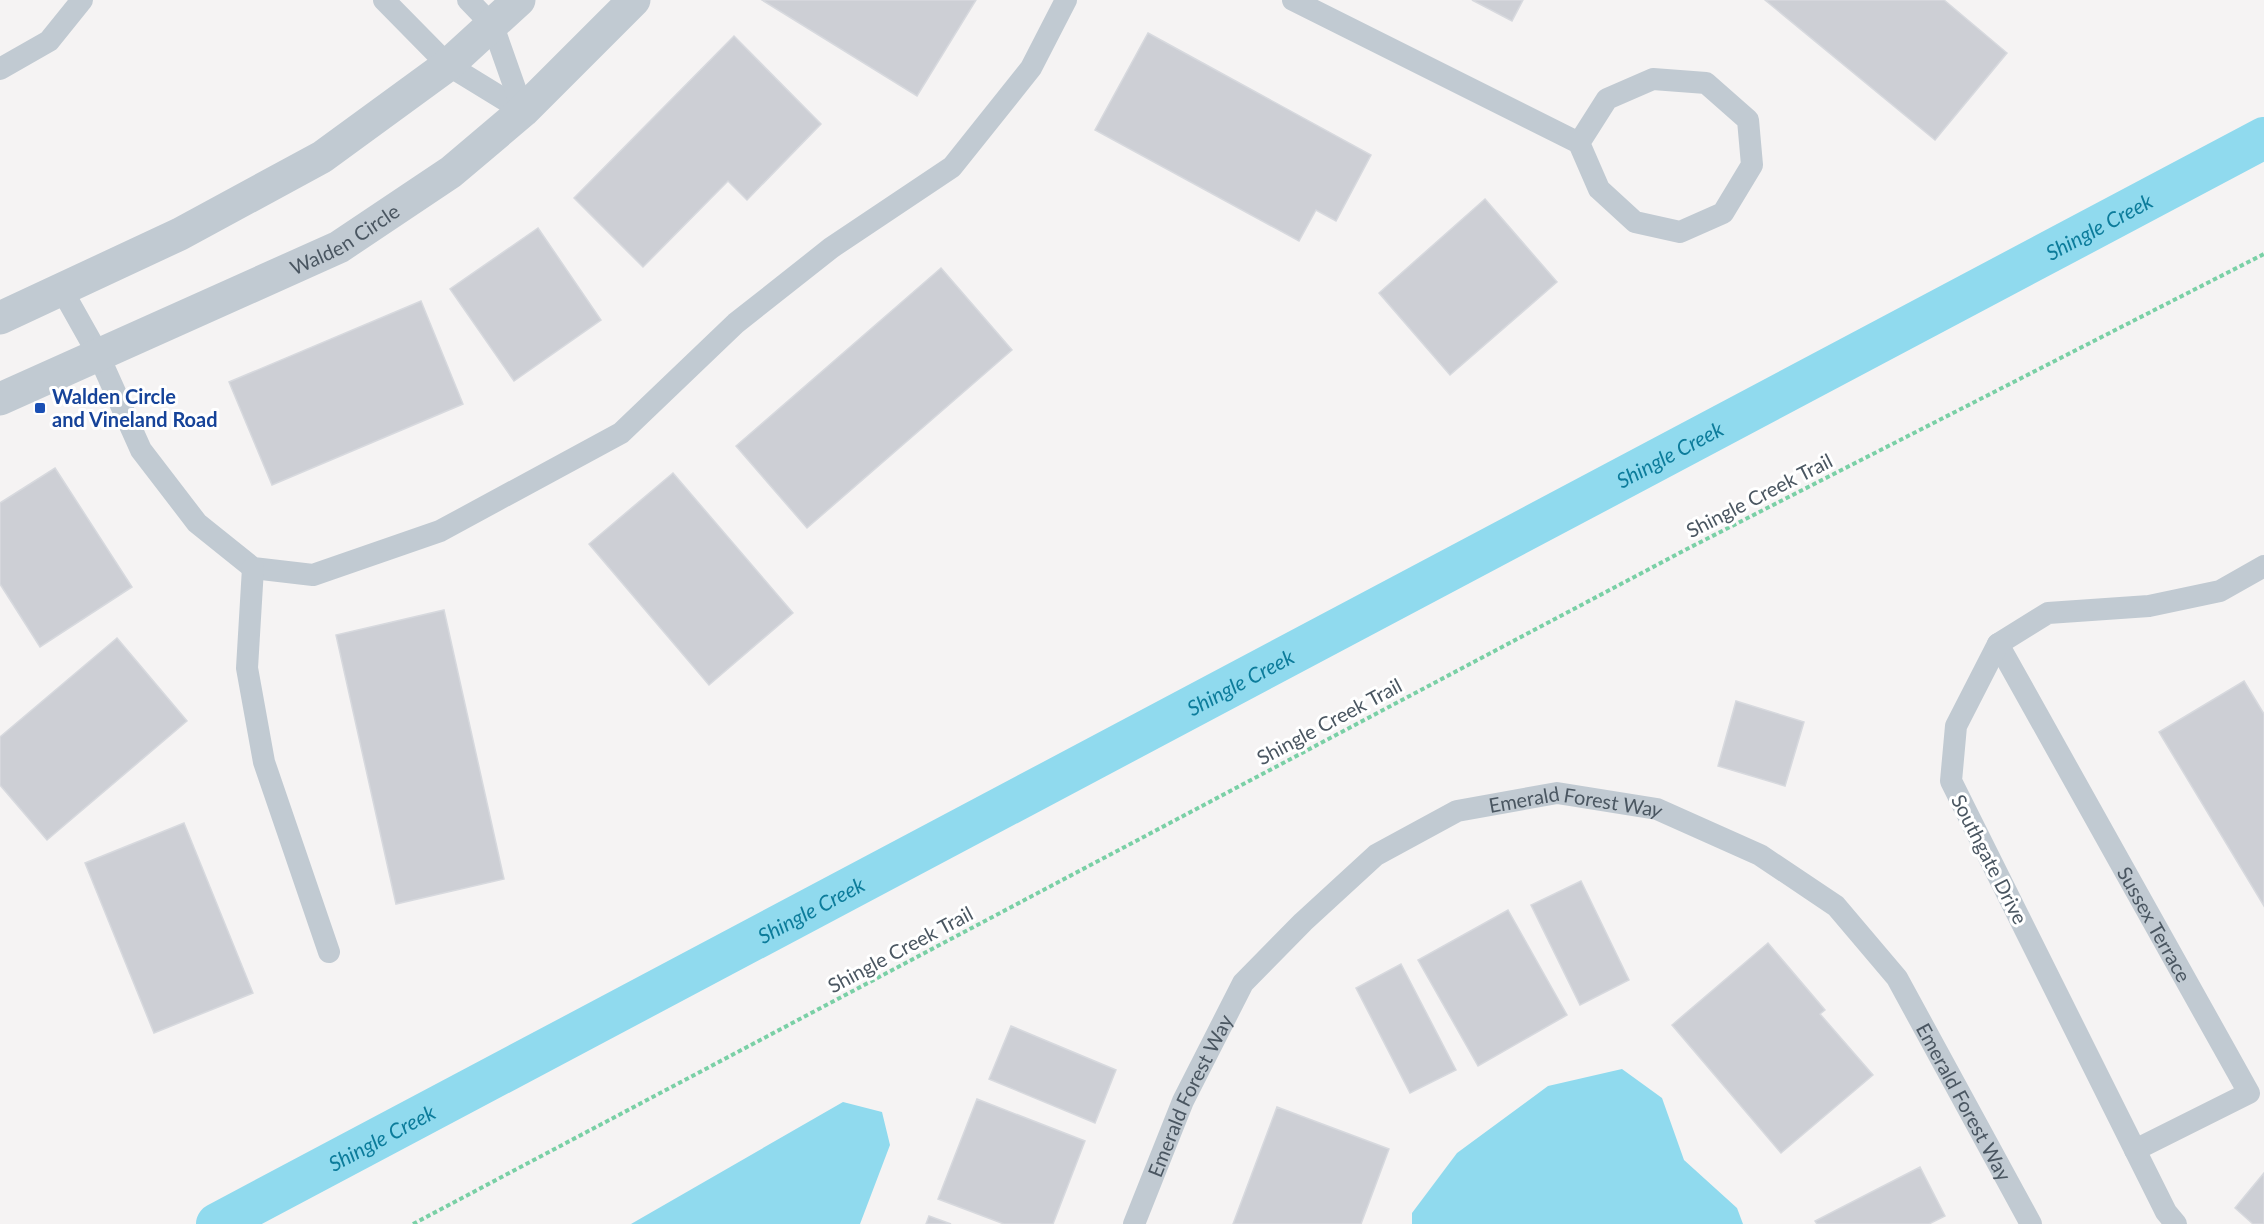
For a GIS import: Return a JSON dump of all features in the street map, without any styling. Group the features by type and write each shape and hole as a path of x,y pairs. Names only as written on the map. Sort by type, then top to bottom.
{"street":[{"path":"0,318 180,234 322,158 448,65 519,0"},
{"name":"Walden Circle","path":"0,399 339,247 451,172 523,111 634,0"}],"lane":[{"path":"0,69 49,41 82,0"},
{"path":"384,0 448,65 523,111"},
{"path":"468,0 493,26 523,111"},
{"path":"62,290 98,354 141,450 197,523 253,568 313,575 440,531 621,433 736,323 831,248 952,167 1030,68 1066,0"},
{"path":"1293,0 1579,143 1599,189 1635,222 1680,232 1723,213 1752,165 1748,120 1706,83 1653,79 1607,99 1579,143"},
{"path":"1998,644 2048,613 2149,606 2220,591 2264,566"},
{"path":"253,568 247,668 264,762 329,952"},
{"name":"Sussex Terrace","path":"1998,644 2249,1094 2135,1150"},
{"name":"Southgate Drive","path":"1998,644 1956,726 1951,781 2166,1212 2176,1224"},
{"name":"Emerald Forest Way","path":"1134,1224 1183,1101 1243,983 1295,929 1377,855 1457,811 1557,793 1657,809 1760,855 1836,906 1897,978 2031,1224"}],"path":[{"name":"Shingle Creek Trail","path":"413,1224 1676,554 2264,254"}],"water":[{"path":"1622,1069 1662,1098 1684,1160 1737,1208 1743,1224 1412,1224 1412,1213 1457,1153 1548,1086"},
{"path":"843,1102 882,1112 890,1145 860,1224 631,1224"}],"building":[{"path":"762,0 976,0 917,96"},
{"path":"1472,0 1523,0 1512,21"},
{"path":"1765,0 1944,0 2007,53 1935,140"},
{"path":"1148,33 1371,155 1336,221 1316,210 1299,241 1095,130"},
{"path":"734,36 821,124 747,200 728,181 643,267 574,198"},
{"path":"1485,199 1557,282 1450,375 1379,293"},
{"path":"538,228 601,320 514,381 450,289"},
{"path":"941,268 1012,350 807,528 736,446"},
{"path":"421,301 463,404 272,485 229,382"},
{"path":"55,468 132,587 40,647 0,584 0,503"},
{"path":"673,473 793,613 709,685 589,544"},
{"path":"444,610 504,879 396,904 336,635"},
{"path":"117,638 187,721 47,840 0,785 0,737"},
{"path":"2244,681 2264,714 2264,906 2159,732"},
{"path":"1736,701 1804,722 1785,786 1718,766"},
{"path":"184,823 253,993 154,1033 85,863"},
{"path":"1581,881 1629,980 1580,1005 1531,905"},
{"path":"1508,910 1567,1015 1478,1066 1418,960"},
{"path":"1768,943 1825,1010 1820,1014 1873,1075 1781,1153 1672,1025"},
{"path":"1401,964 1456,1070 1410,1093 1356,988"},
{"path":"1011,1026 1116,1070 1095,1123 989,1079"},
{"path":"977,1099 1085,1141 1053,1224 1004,1224 938,1199"},
{"path":"1277,1107 1389,1149 1361,1224 1233,1224"},
{"path":"1920,1167 1945,1216 1929,1224 1817,1224 1815,1221"},
{"path":"2264,1173 2264,1224 2253,1224 2235,1208"},
{"path":"929,1216 951,1224 926,1224"}],"waterway":[{"name":"Shingle Creek","path":"217,1224 2264,138"}],"place":[{"name":"Walden Circle and Vineland Road","path":"40,408"}]}
